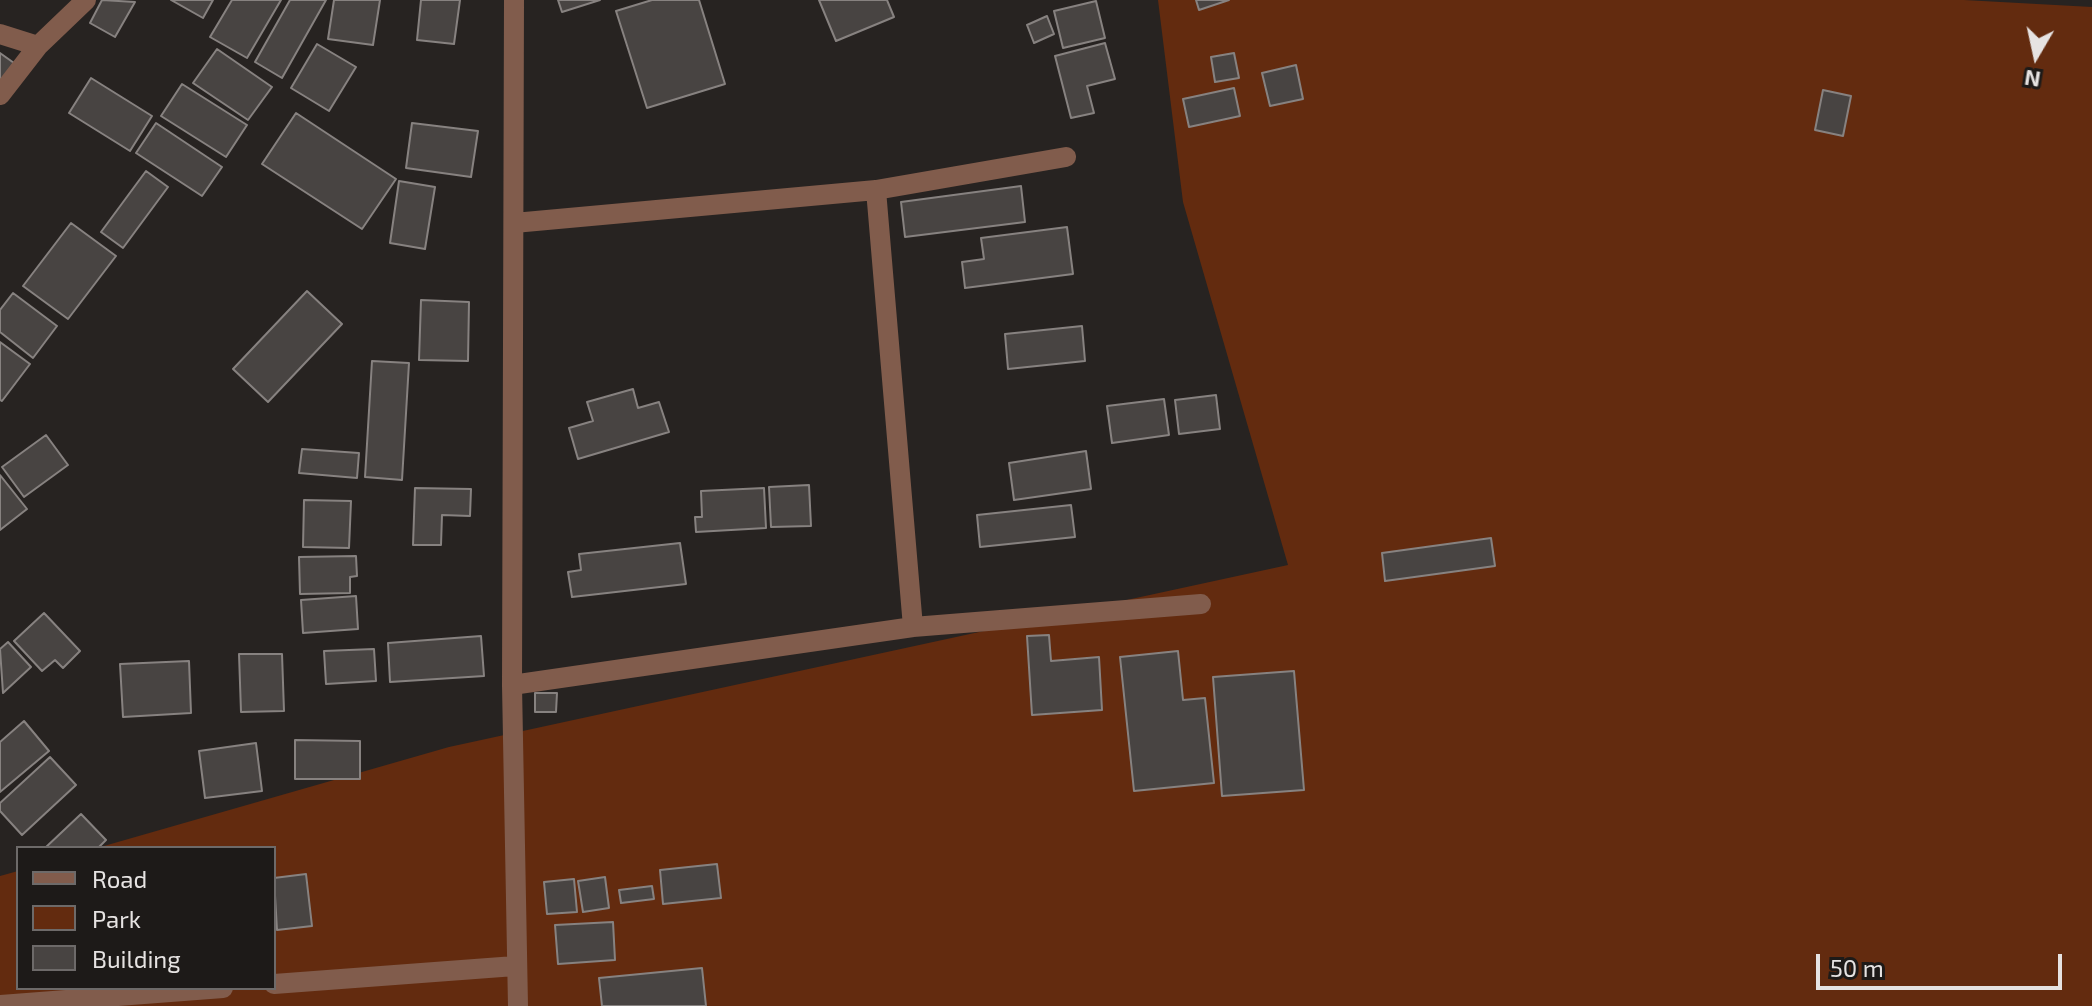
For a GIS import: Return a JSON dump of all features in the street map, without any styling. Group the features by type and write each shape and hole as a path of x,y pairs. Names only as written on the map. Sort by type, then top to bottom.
{"street":[{"path":"0,95 38,46 86,0"},
{"path":"514,0 512,685 518,1006"},
{"path":"0,34 38,46"},
{"path":"514,223 876,190 1066,157"},
{"path":"876,190 913,627"},
{"path":"512,685 913,627 1201,604"},
{"path":"276,984 515,966"},
{"path":"0,1005 197,990"}],"green space":[{"path":"1158,0 1964,0 2092,7 2092,1006 0,1006 0,876 16,872 16,990 276,990 276,846 104,846 449,747 1288,565 1183,202"}],"building":[{"path":"102,0 135,2 115,37 90,23"},
{"path":"171,0 213,0 203,18"},
{"path":"232,0 281,0 247,58 210,37"},
{"path":"290,0 326,0 282,78 255,62"},
{"path":"334,0 380,0 373,45 328,39"},
{"path":"421,0 460,0 454,44 417,40"},
{"path":"558,0 600,0 562,12"},
{"path":"652,0 699,0 725,84 647,108 616,11"},
{"path":"819,0 887,0 894,17 836,41"},
{"path":"1196,0 1229,0 1199,10"},
{"path":"1096,1 1105,38 1063,48 1054,11"},
{"path":"1047,16 1054,34 1034,43 1027,25"},
{"path":"1105,43 1115,79 1087,86 1094,113 1071,118 1055,56"},
{"path":"317,44 356,67 329,111 291,88"},
{"path":"217,49 272,87 248,120 193,83"},
{"path":"0,53 14,63 0,83"},
{"path":"1234,53 1239,78 1215,82 1211,57"},
{"path":"1296,65 1303,99 1270,106 1262,73"},
{"path":"91,78 152,116 130,151 69,113"},
{"path":"182,84 247,125 226,157 161,116"},
{"path":"1234,88 1240,116 1189,127 1183,99"},
{"path":"1823,90 1851,96 1843,136 1815,130"},
{"path":"296,113 396,179 362,229 262,164"},
{"path":"156,123 222,167 202,196 136,153"},
{"path":"412,123 478,131 471,177 406,168"},
{"path":"146,171 168,187 123,248 101,232"},
{"path":"399,181 435,187 425,249 390,243"},
{"path":"1021,186 1025,222 905,237 901,202"},
{"path":"71,223 116,256 68,319 23,286"},
{"path":"1067,227 1073,274 965,288 962,262 984,259 981,238"},
{"path":"307,291 342,324 268,402 233,369"},
{"path":"13,293 57,326 33,358 0,332 0,310"},
{"path":"421,300 469,302 468,361 419,360"},
{"path":"1082,326 1085,361 1008,369 1005,334"},
{"path":"0,342 30,364 2,401 0,400"},
{"path":"372,361 409,363 402,480 365,477"},
{"path":"633,389 638,408 659,402 669,432 578,459 569,428 593,421 587,402"},
{"path":"1216,395 1220,429 1179,434 1175,400"},
{"path":"1164,399 1169,435 1112,443 1107,406"},
{"path":"46,435 68,465 24,497 2,467"},
{"path":"302,449 359,453 357,478 299,473"},
{"path":"1086,451 1091,489 1014,500 1009,463"},
{"path":"0,475 27,509 0,530"},
{"path":"809,485 811,526 771,527 769,487"},
{"path":"415,488 471,489 470,516 442,515 441,545 413,545"},
{"path":"764,488 766,528 696,532 695,517 702,517 701,491"},
{"path":"304,500 351,501 349,548 303,547"},
{"path":"1071,505 1075,537 980,547 977,515"},
{"path":"1491,538 1495,566 1385,581 1382,553"},
{"path":"680,543 686,584 572,597 568,572 581,570 579,554"},
{"path":"356,556 357,576 350,577 350,593 300,594 299,557"},
{"path":"356,596 358,629 303,633 301,600"},
{"path":"44,613 80,651 63,668 55,660 42,671 14,641"},
{"path":"1049,635 1051,661 1099,657 1102,710 1032,715 1027,636"},
{"path":"481,636 484,676 390,682 388,643"},
{"path":"8,642 31,667 3,693 0,649"},
{"path":"374,649 376,681 326,684 324,651"},
{"path":"1178,651 1183,700 1205,698 1214,783 1134,791 1120,657"},
{"path":"239,654 282,654 284,711 241,712"},
{"path":"189,661 191,713 123,717 120,664"},
{"path":"1294,671 1304,790 1222,796 1213,677"},
{"path":"535,693 557,693 556,712 535,712"},
{"path":"24,721 49,751 0,792 0,742"},
{"path":"295,740 360,741 360,779 295,779"},
{"path":"256,743 262,791 205,798 199,751"},
{"path":"50,757 76,785 22,835 0,811 0,803"},
{"path":"81,814 106,840 100,846 47,846"},
{"path":"717,864 721,898 663,904 660,870"},
{"path":"306,874 312,926 277,930 276,878"},
{"path":"605,877 609,908 583,912 578,881"},
{"path":"574,879 577,912 547,914 544,882"},
{"path":"652,886 654,899 621,903 619,890"},
{"path":"613,922 615,960 558,964 555,925"},
{"path":"702,968 706,1006 602,1006 599,978"}]}
